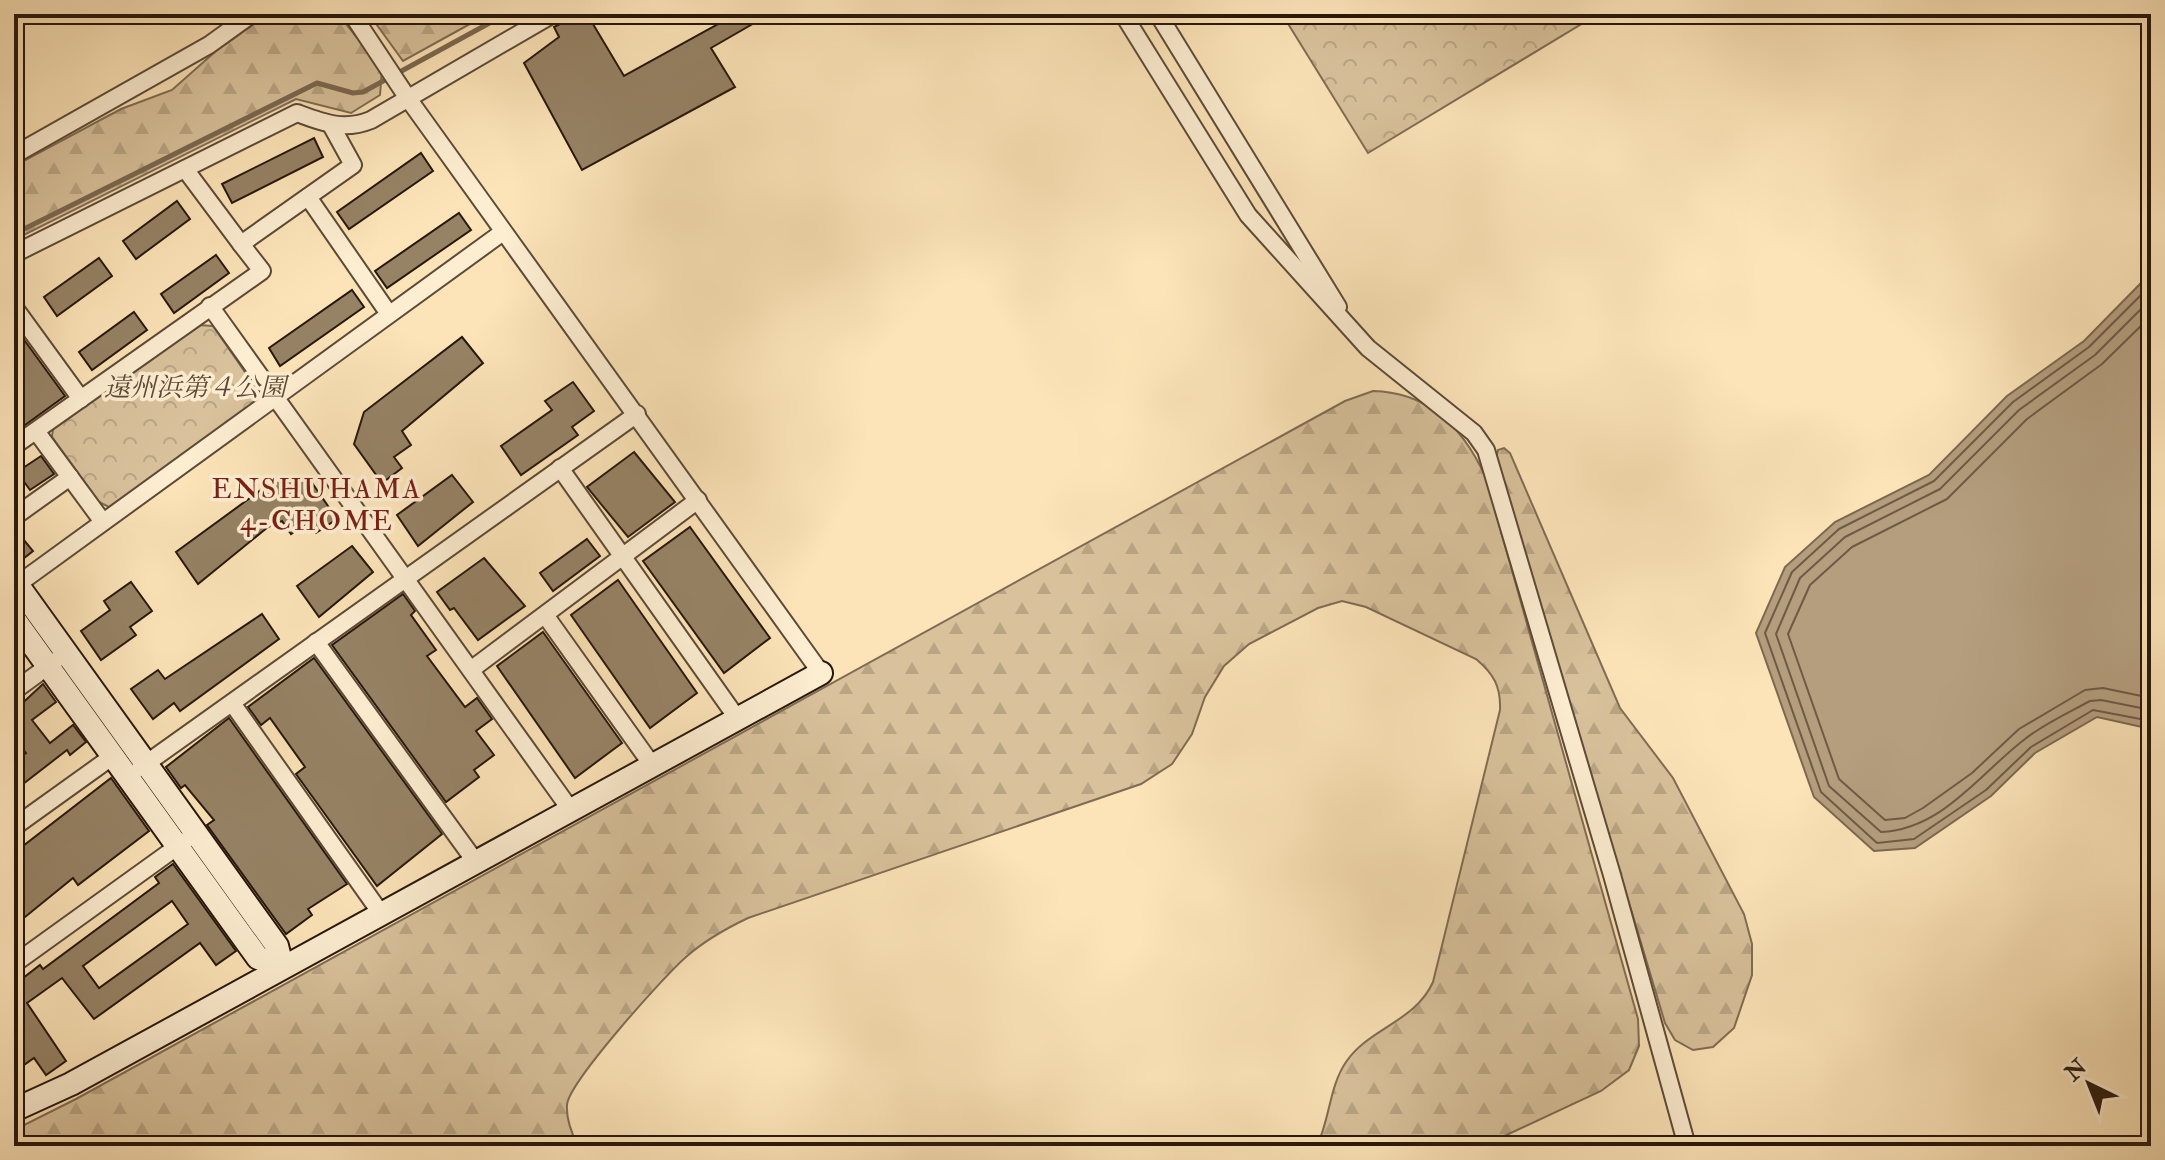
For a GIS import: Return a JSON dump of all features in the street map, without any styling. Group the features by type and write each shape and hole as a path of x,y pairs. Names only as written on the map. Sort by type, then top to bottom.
{"street":[{"path":"14,155 209,45 252,14"},
{"path":"14,1110 71,1084 821,673 503,232 352,14"},
{"path":"14,254 297,113 331,125 354,127 553,14"},
{"path":"1123,14 1248,215 1353,332 1474,433 1486,450 1612,875 1687,1146"},
{"path":"1158,14 1353,332"},
{"path":"241,244 353,165 331,125"},
{"path":"14,446 262,271 185,169"},
{"path":"308,197 389,314"},
{"path":"137,770 113,756 15,584 503,232"},
{"path":"210,306 570,809"},
{"path":"14,307 81,399"},
{"path":"137,770 637,414"},
{"path":"36,431 103,522"},
{"path":"560,468 625,555 737,718"},
{"path":"14,517 70,477"},
{"path":"472,669 698,500"},
{"path":"545,615 652,765"},
{"path":"14,619 57,660 137,770 187,840 258,958 282,966"},
{"path":"316,642 475,861"},
{"path":"14,691 57,660"},
{"path":"232,703 380,912"},
{"path":"14,827 113,756"},
{"path":"14,964 187,840"}],"green space":[{"path":"268,14 338,14 382,69 380,95 351,113 296,99 14,240 14,166 121,109 172,90 216,51"},
{"path":"369,14 488,14 403,61"},
{"path":"1282,14 1598,14 1368,153"},
{"name":"遠州浜第４公園","path":"199,325 213,326 256,388 255,405 109,507 99,502 52,437 53,429"},
{"path":"1373,391 1412,398 1443,416 1467,444 1486,478 1638,1019 1639,1046 1629,1070 1601,1091 1483,1146 1317,1146 1336,1082 1346,1062 1367,1041 1415,1007 1433,982 1500,710 1495,682 1476,659 1366,607 1342,601 1318,608 1249,644 1224,666 1205,697 1192,734 1172,764 1141,784 748,918 700,945 639,1006 572,1093 567,1115 578,1146 14,1146 14,1130 76,1099 1345,401"},
{"path":"1504,448 1510,453 1620,708 1673,778 1744,914 1752,944 1752,975 1734,1028 1713,1047 1693,1050 1675,1040 1665,1023 1496,459 1498,450"}],"water":[{"path":"2141,283 2151,287 2151,729 2097,717 2035,753 1991,796 1915,848 1874,851 1814,797 1756,633 1785,567 1835,522 1929,475 2007,396 2084,341"}],"building":[{"path":"580,14 587,14 624,76 722,22 717,14 770,14 711,48 735,87 582,170 524,63 559,37 554,27"},
{"path":"314,138 323,157 232,203 222,184"},
{"path":"421,153 433,171 349,229 337,212"},
{"path":"177,201 190,219 136,259 123,241"},
{"path":"459,213 471,230 387,288 375,271"},
{"path":"216,255 229,273 174,313 161,294"},
{"path":"99,258 112,276 57,316 44,297"},
{"path":"352,290 364,307 280,366 269,348"},
{"path":"134,312 147,330 92,370 79,352"},
{"path":"14,326 65,396 14,433"},
{"path":"462,337 483,363 402,431 411,445 394,457 402,468 382,483 354,444 364,412"},
{"path":"573,382 594,411 572,427 578,435 521,475 501,446 552,410 545,401"},
{"path":"634,452 675,502 628,537 587,487"},
{"path":"41,456 54,474 30,490 17,472"},
{"path":"452,475 473,502 418,546 397,515"},
{"path":"276,479 310,480 337,519 316,533 308,522 291,534 282,521 268,527 198,584 176,552"},
{"path":"690,527 770,638 724,673 643,561"},
{"path":"14,528 33,551 14,566"},
{"path":"587,539 600,556 553,591 540,573"},
{"path":"352,546 373,572 319,617 297,586"},
{"path":"484,558 525,606 478,640 454,608 450,610 437,592"},
{"path":"618,580 697,693 650,728 571,615"},
{"path":"131,582 152,611 130,627 136,635 101,660 81,631 110,610 104,601"},
{"path":"403,594 415,611 411,615 436,650 427,656 465,707 477,698 492,719 476,731 494,755 474,770 479,777 446,802 332,645"},
{"path":"262,614 279,639 180,711 174,703 153,719 131,689 158,670 165,679"},
{"path":"543,632 622,743 575,778 497,666"},
{"path":"314,658 442,834 377,886 296,774 305,767 270,718 261,725 248,707"},
{"path":"43,684 56,702 32,720 50,743 73,725 86,742 70,755 67,750 14,791 14,762 26,753 14,738 14,711"},
{"path":"229,718 347,884 308,909 312,915 286,934 207,825 214,820 185,785 181,788 166,767"},
{"path":"111,778 149,831 78,885 73,878 14,926 14,869 21,863 14,853"},
{"path":"173,864 236,951 216,965 200,943 94,1019 62,978 27,1003 66,1061 46,1075 34,1058 14,1072 14,985 40,965 43,969 159,883 155,877","holes":["172,901 188,924 99,988 83,966"]}],"waterway":[{"path":"14,234 317,83 353,93 363,92 506,14"}],"district":[{"name":"ENSHUHAMA 4-CHOME","path":"317,504"}]}
